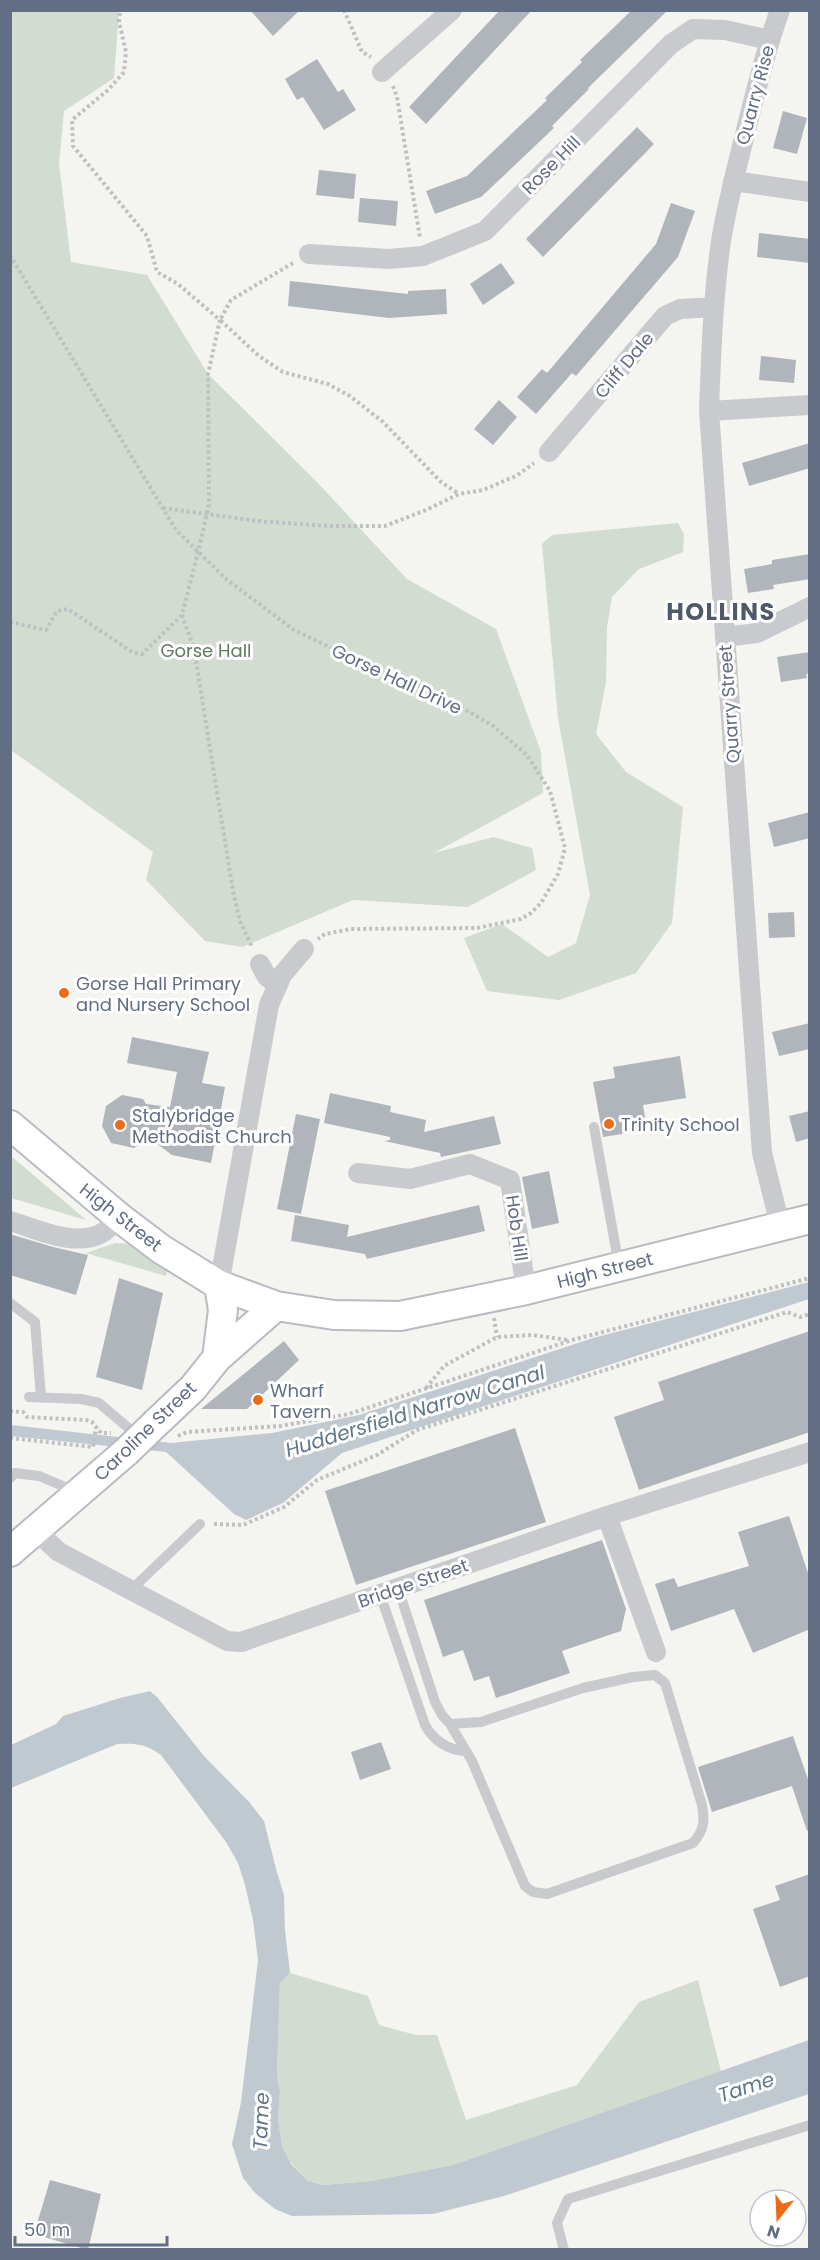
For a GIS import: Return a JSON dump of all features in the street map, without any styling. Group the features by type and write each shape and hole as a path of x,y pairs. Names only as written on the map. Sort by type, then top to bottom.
{"main road":[{"name":"High Street","path":"10,1125 120,1218 161,1249 219,1285 276,1306 334,1315 400,1316 525,1290 810,1219"},
{"path":"217,1358 223,1310 219,1285"},
{"name":"Caroline Street","path":"10,1552 79,1494 193,1388 217,1358 276,1306"}],"street":[{"path":"384,70 452,10"},
{"name":"Quarry Rise","path":"734,181 769,40 780,10"},
{"name":"Rose Hill","path":"309,254 389,259 423,256 485,231 670,44 693,29 725,30 769,40"},
{"path":"734,181 810,192"},
{"name":"Quarry Street","path":"734,181 721,241 714,307 708,411 762,1153 780,1226"},
{"name":"Cliff Dale","path":"549,452 665,316 680,309 714,307"},
{"path":"708,411 810,405"},
{"path":"725,638 757,633 810,608"},
{"path":"219,1285 269,1005 282,975 304,949"},
{"path":"260,964 267,977 278,985"},
{"name":"Hob Hill","path":"358,1173 410,1179 470,1164 510,1180 525,1290"},
{"path":"10,1221 68,1238 84,1238 102,1233 120,1218"},
{"name":"Bridge Street","path":"36,1531 59,1552 226,1641 241,1641 607,1516 810,1452"},
{"path":"607,1516 656,1652"}],"lane":[{"path":"594,1127 620,1266"},
{"path":"10,1303 35,1322 35,1397 81,1399 99,1403 142,1435"},
{"path":"10,1478 15,1473 39,1476 79,1494"},
{"path":"131,1590 200,1524"},
{"path":"389,1591 435,1702 466,1751 525,1886 533,1892 547,1894 693,1843 702,1832 705,1820 702,1805 665,1683 655,1675 633,1677 583,1688 481,1722 450,1724"},
{"path":"389,1591 425,1725 432,1737 456,1751 466,1751"},
{"path":"564,2250 557,2223 568,2199 810,2125"}],"path":[{"path":"120,10 119,22 126,52 124,72 108,90 72,120 73,146 147,236 157,272 178,284 259,356 283,372 328,384 350,396 383,422 441,482 459,494"},
{"path":"344,10 362,52 384,70 397,97 423,256"},
{"path":"10,622 46,630 57,611 68,609 132,652 142,654 182,615 209,505 208,374 220,320 231,300 309,254"},
{"name":"Gorse Hall Drive","path":"10,255 176,530 198,552 226,579 294,630 373,668 432,691 492,725 527,755 550,791 565,848 558,874 541,903 531,913 521,919 477,928 351,929 325,934 304,949"},
{"path":"163,507 207,514 329,526 385,526 459,494 483,490 516,476 549,452"},
{"path":"182,615 194,649 237,911 260,964"},
{"path":"10,1412 23,1412 27,1417 86,1420 101,1432 142,1435 280,1426 348,1414 572,1340 810,1278"},
{"path":"200,1524 243,1525 284,1507 329,1473 377,1455 417,1430 787,1312 801,1317 810,1314"},
{"path":"426,1388 444,1366 497,1337 532,1335 572,1340"},
{"path":"10,1438 93,1448 96,1429"}],"green space":[{"name":"Gorse Hall","path":"11,10 119,11 114,78 64,111 59,163 71,262 147,275 208,374 316,481 407,579 496,629 541,752 543,793 434,853 493,837 532,848 536,870 468,907 353,900 242,947 205,941 146,880 153,852 11,750"},
{"path":"678,523 684,534 683,552 639,569 612,597 607,627 606,682 596,734 626,772 683,807 672,923 636,973 559,1000 487,991 464,938 502,924 548,957 576,943 590,895 558,718 542,544 552,535"},
{"path":"11,1156 84,1218 86,1220 11,1198"},
{"path":"115,1243 135,1244 168,1268 166,1276 86,1253"},
{"path":"290,1973 368,1996 379,2025 416,2035 437,2035 466,2120 577,2085 639,2002 698,1980 721,2071 453,2165 371,2181 323,2185 308,2181 291,2163 282,2145 278,2119 280,2092 277,2074 280,1983"}],"water":[{"name":"Huddersfield Narrow Canal","path":"809,1282 809,1299 342,1453 283,1503 246,1520 234,1514 166,1452 11,1436 11,1425 171,1443 272,1433 359,1415 593,1338"},
{"name":"Tame","path":"150,1691 204,1756 250,1803 264,1821 284,1895 290,1973 280,1983 278,2119 282,2145 291,2164 308,2181 323,2185 371,2181 453,2165 809,2040 809,2094 504,2196 433,2214 292,2216 275,2209 255,2193 243,2178 232,2144 241,2102 258,1960 253,1920 245,1885 238,1863 226,1842 161,1755 140,1745 117,1744 11,1788 11,1745 56,1724 63,1716"}],"building":[{"path":"250,10 300,10 273,36"},
{"path":"500,10 532,10 426,124 409,107"},
{"path":"632,10 668,10 588,88 552,126 554,128 479,199 481,197 435,214 426,191 467,176 547,100 545,98 582,62 580,60"},
{"path":"317,59 338,92 343,89 356,110 324,130 303,97 297,100 285,79"},
{"path":"783,111 807,118 797,154 773,148"},
{"path":"637,127 654,144 543,257 526,239"},
{"path":"319,170 356,174 354,199 316,195"},
{"path":"360,198 398,201 396,226 358,222"},
{"path":"671,203 695,211 678,257 576,376 572,373 536,414 517,397 542,369 547,373 656,244"},
{"path":"759,233 810,239 810,263 757,257"},
{"path":"501,263 515,283 483,305 470,284"},
{"path":"290,281 408,294 408,291 446,289 447,314 389,318 288,306"},
{"path":"761,356 796,360 794,383 759,380"},
{"path":"499,400 517,417 493,445 474,429"},
{"path":"810,443 810,468 749,486 742,463"},
{"path":"810,554 810,579 773,585 774,589 748,593 744,569 772,564 772,560"},
{"path":"810,652 810,673 806,674 807,678 781,682 777,657"},
{"path":"810,812 810,838 774,847 768,823"},
{"path":"794,912 795,937 769,938 768,913"},
{"path":"810,1023 810,1049 779,1056 772,1032"},
{"path":"132,1037 209,1052 202,1083 225,1087 211,1163 172,1155 149,1138 134,1148 111,1143 102,1126 106,1106 122,1095 143,1099 146,1104 170,1107 177,1072 127,1063"},
{"path":"680,1056 686,1098 643,1105 647,1130 603,1137 593,1082 615,1078 613,1067"},
{"path":"330,1093 391,1106 390,1112 426,1120 424,1132 494,1116 501,1144 441,1157 440,1153 384,1141 390,1140 390,1137 324,1123"},
{"path":"810,1111 810,1138 796,1142 789,1116"},
{"path":"296,1114 320,1119 301,1214 277,1209"},
{"path":"549,1171 559,1223 532,1229 522,1177"},
{"path":"479,1205 485,1231 367,1259 365,1254 291,1241 295,1215 349,1225 347,1237"},
{"path":"10,1234 88,1255 76,1295 10,1275"},
{"path":"119,1278 163,1293 142,1390 96,1377"},
{"path":"810,1331 810,1432 639,1490 614,1417 664,1400 658,1382"},
{"path":"284,1341 299,1360 247,1409 201,1409"},
{"path":"515,1428 546,1522 356,1585 325,1491"},
{"path":"789,1516 810,1579 810,1629 753,1653 734,1609 671,1631 655,1584 674,1578 678,1587 749,1566 738,1532"},
{"path":"602,1540 626,1609 621,1631 562,1651 570,1673 496,1698 489,1676 474,1681 463,1650 443,1657 424,1600"},
{"path":"793,1736 810,1785 810,1830 807,1831 792,1786 712,1812 698,1767"},
{"path":"381,1742 391,1769 360,1780 351,1752"},
{"path":"810,1874 810,1976 780,1987 753,1909 780,1900 775,1886"},
{"path":"50,2180 101,2194 88,2250 34,2234"}],"place":[{"name":"Gorse Hall Primary and Nursery School","path":"64,993"},
{"name":"Trinity School","path":"609,1124"},
{"name":"Stalybridge Methodist Church","path":"120,1125"},
{"name":"Wharf Tavern","path":"258,1400"}],"district":[{"name":"HOLLINS","path":"721,611"}]}
